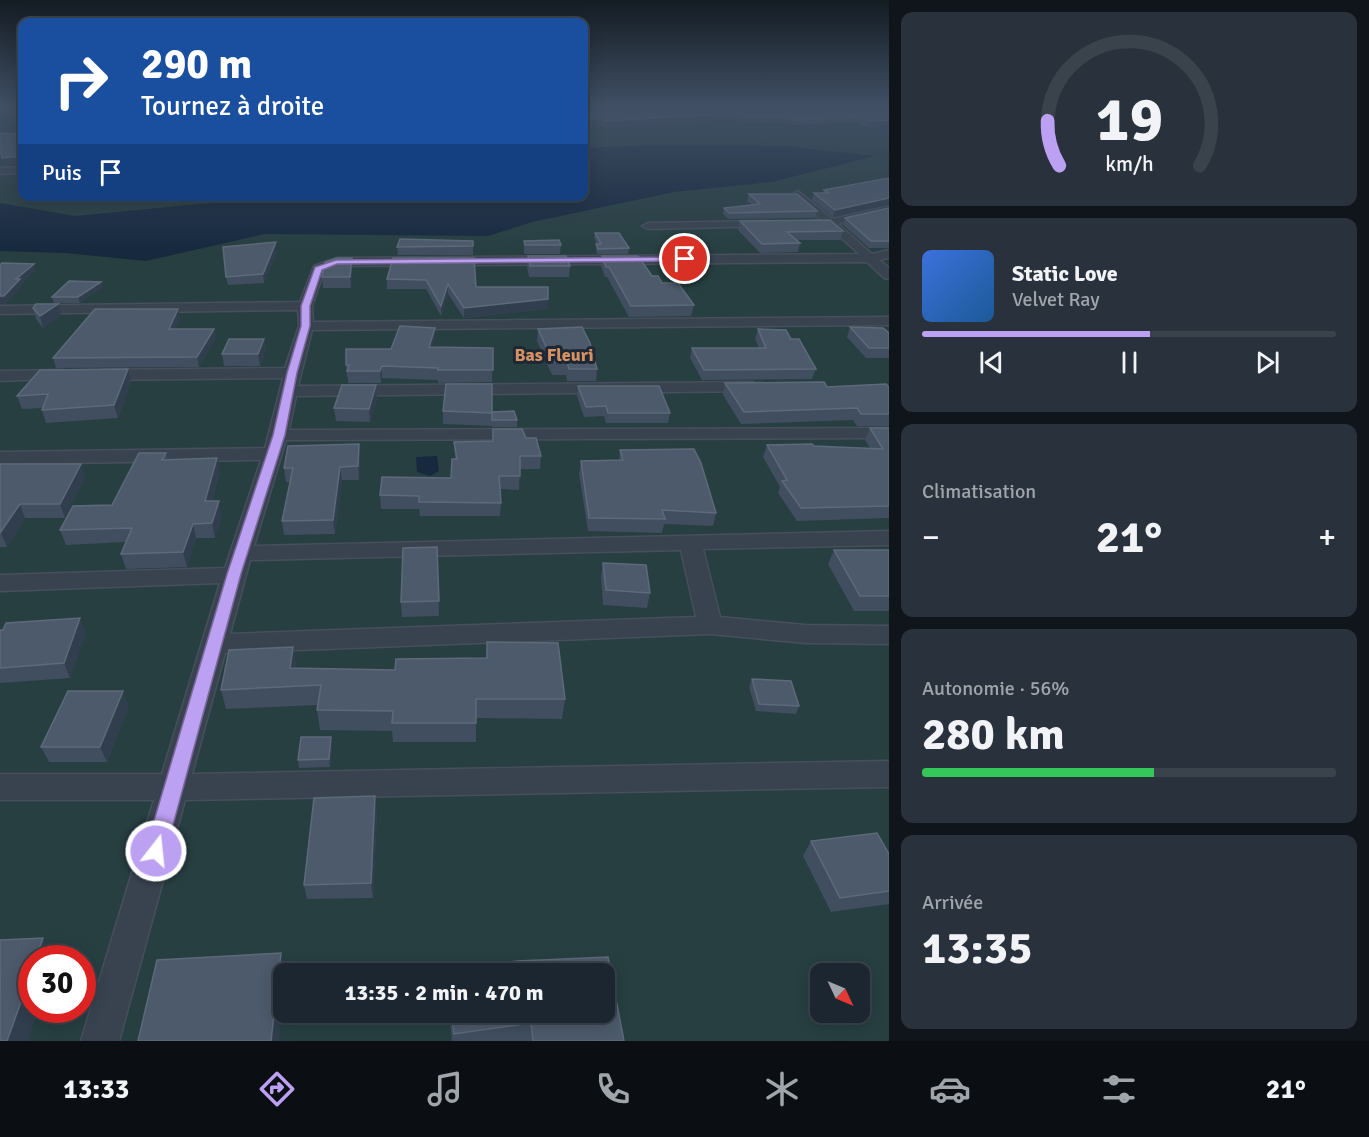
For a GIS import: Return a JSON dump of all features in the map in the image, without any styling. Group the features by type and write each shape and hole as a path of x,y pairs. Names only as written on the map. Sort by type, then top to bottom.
{"street":[{"path":"0,171 18,170"},
{"path":"798,194 828,223 880,256 889,275"},
{"path":"648,226 828,223 889,209"},
{"path":"100,1041 237,564 276,444 318,269 336,262 880,256"},
{"path":"0,310 305,316 889,321"},
{"path":"0,376 290,382 774,387"},
{"path":"0,458 276,444 889,433"},
{"path":"0,583 237,564 690,541 889,538"},
{"path":"690,541 710,625"},
{"path":"214,644 710,625 805,634 889,635"},
{"path":"0,787 174,788 889,774"}],"green space":[{"path":"0,154 18,154 18,201 588,201 588,154 889,154 889,1041 0,1041"}],"water":[{"path":"588,154 853,154 875,156 772,182 674,192 532,222 488,236 265,234 146,261 66,253 0,251 0,203 75,216 221,202 588,201"},
{"path":"437,456 439,471 430,476 417,472 416,457"}],"building":[{"path":"1,154 18,154 18,156 2,158"},
{"path":"889,178 889,198 835,210 814,193 829,193 824,190"},
{"path":"749,194 797,194 817,211 729,213 724,208 760,204"},
{"path":"889,208 889,241 871,241 845,218"},
{"path":"830,220 843,231 787,232 800,243 762,244 740,221"},
{"path":"595,233 619,233 629,248 598,249 596,244 601,244"},
{"path":"400,239 473,241 473,246 397,247"},
{"path":"559,240 561,245 525,245 524,241"},
{"path":"276,242 263,274 226,277 223,247"},
{"path":"528,256 566,256 570,266 530,266"},
{"path":"602,256 638,256 652,276 658,276 662,283 678,283 694,305 631,306 609,267 606,267"},
{"path":"338,258 352,258 350,277 322,277 325,262"},
{"path":"393,258 474,258 476,287 548,287 548,299 464,308 448,284 441,306 426,280 387,279"},
{"path":"2,263 34,264 16,279 20,279 4,296 0,296 0,265"},
{"path":"69,281 101,282 78,297 52,297"},
{"path":"36,304 58,304 40,316 33,308"},
{"path":"95,309 178,309 169,329 214,329 197,357 53,358"},
{"path":"400,326 435,328 429,347 493,348 493,370 438,370 438,368 382,366 380,371 347,371 349,365 346,365 346,349 391,349"},
{"path":"582,327 590,343 597,369 569,369 567,362 553,362 538,329"},
{"path":"850,327 883,328 889,333 889,348 869,348"},
{"path":"758,329 786,330 791,339 799,339 816,369 704,370 692,348 766,348"},
{"path":"229,339 264,339 258,354 222,354"},
{"path":"128,369 114,405 42,410 48,394 17,396 40,370"},
{"path":"824,382 827,387 886,384 889,387 889,414 861,414 857,408 744,412 725,383"},
{"path":"446,384 492,384 492,413 443,411"},
{"path":"342,385 376,385 369,409 334,408"},
{"path":"578,386 659,386 670,413 608,413 606,406 586,407"},
{"path":"514,411 517,420 492,420 492,412"},
{"path":"870,428 889,428 889,506 801,508 782,481 787,480 767,445 812,444 814,446 883,449"},
{"path":"493,429 522,429 526,438 536,438 541,456 520,456 520,476 499,476 501,503 419,502 419,496 380,495 382,477 451,478 452,459 457,459 454,442 493,441"},
{"path":"359,444 358,466 340,467 333,520 282,521 293,468 284,468 288,446"},
{"path":"694,449 701,463 716,513 662,510 665,519 589,518 581,461 623,460 620,450"},
{"path":"139,453 166,453 162,460 217,458 205,501 219,501 212,523 193,524 183,552 121,554 132,528 60,530 73,506 112,505"},
{"path":"0,464 81,464 60,504 20,504 0,533"},
{"path":"437,547 439,601 401,602 403,548"},
{"path":"834,550 889,550 889,596 860,596"},
{"path":"603,563 646,565 650,593 606,590"},
{"path":"80,618 64,663 0,668 0,630 3,630 6,623"},
{"path":"487,642 558,643 565,699 476,699 476,723 392,723 393,711 317,710 321,685 221,690 229,650 293,647 290,668 395,670 396,659 487,658"},
{"path":"752,679 791,681 799,706 759,704"},
{"path":"68,691 123,691 100,747 41,747"},
{"path":"301,737 331,737 329,759 298,760"},
{"path":"375,796 371,883 304,885 314,798"},
{"path":"877,833 889,854 889,891 840,898 811,841"},
{"path":"43,938 41,945 18,945 18,1010 7,1041 0,1041 0,940"},
{"path":"281,953 280,963 273,963 271,1041 138,1041 157,960"},
{"path":"608,957 609,963 503,963"},
{"path":"615,994 624,1041 533,1041 531,1023 615,1023"},
{"path":"452,1023 531,1023 454,1034"}],"district":[{"name":"Bas Fleuri","path":"554,355"}],"route":[{"path":"156,851 234,574 279,435 292,373 306,326 305,306 318,269 336,262 685,259"}]}
